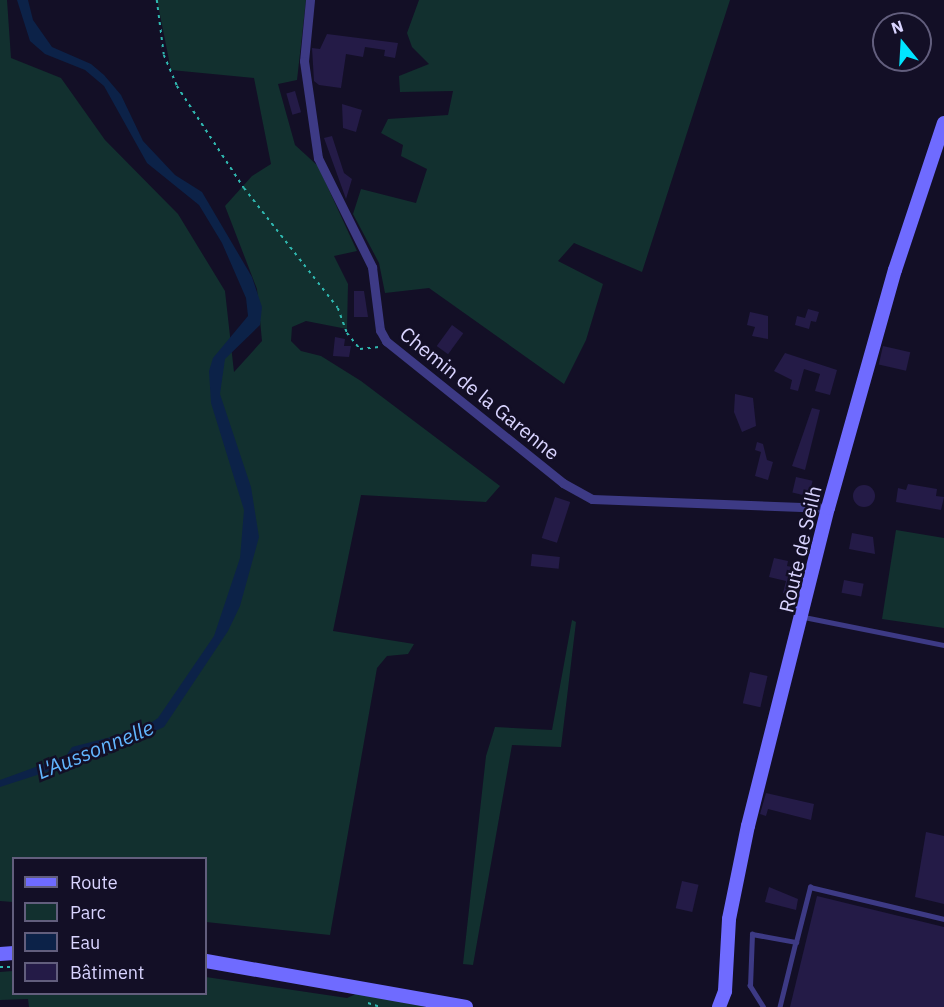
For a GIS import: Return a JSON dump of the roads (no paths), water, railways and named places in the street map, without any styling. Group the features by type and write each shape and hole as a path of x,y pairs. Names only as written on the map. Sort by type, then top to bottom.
{"street":[{"name":"Chemin de la Garenne","path":"310,0 303,61 318,158 372,267 380,330 386,341 563,483 592,499 828,508"},
{"name":"Route de Seilh","path":"719,1007 725,991 729,919 748,826 804,617 828,508 895,270 944,123"},
{"path":"207,961 466,1007"},
{"name":"Route de Seilh","path":"725,991 730,1007"}],"lane":[{"path":"804,617 944,645"},
{"path":"780,1007 810,887 944,919"},
{"path":"763,1007 750,986 752,934 796,942"}],"water":[{"name":"L'Aussonnelle","path":"17,0 28,0 33,20 52,47 91,64 121,95 143,141 175,175 202,192 252,277 262,307 260,325 225,359 220,394 251,487 259,537 240,606 228,631 164,727 111,751 0,787 0,780 66,756 72,747 142,729 158,718 214,636 240,558 244,510 211,403 209,371 213,358 248,316 246,298 222,243 199,205 147,163 104,86 85,70 45,54 30,41"}]}
